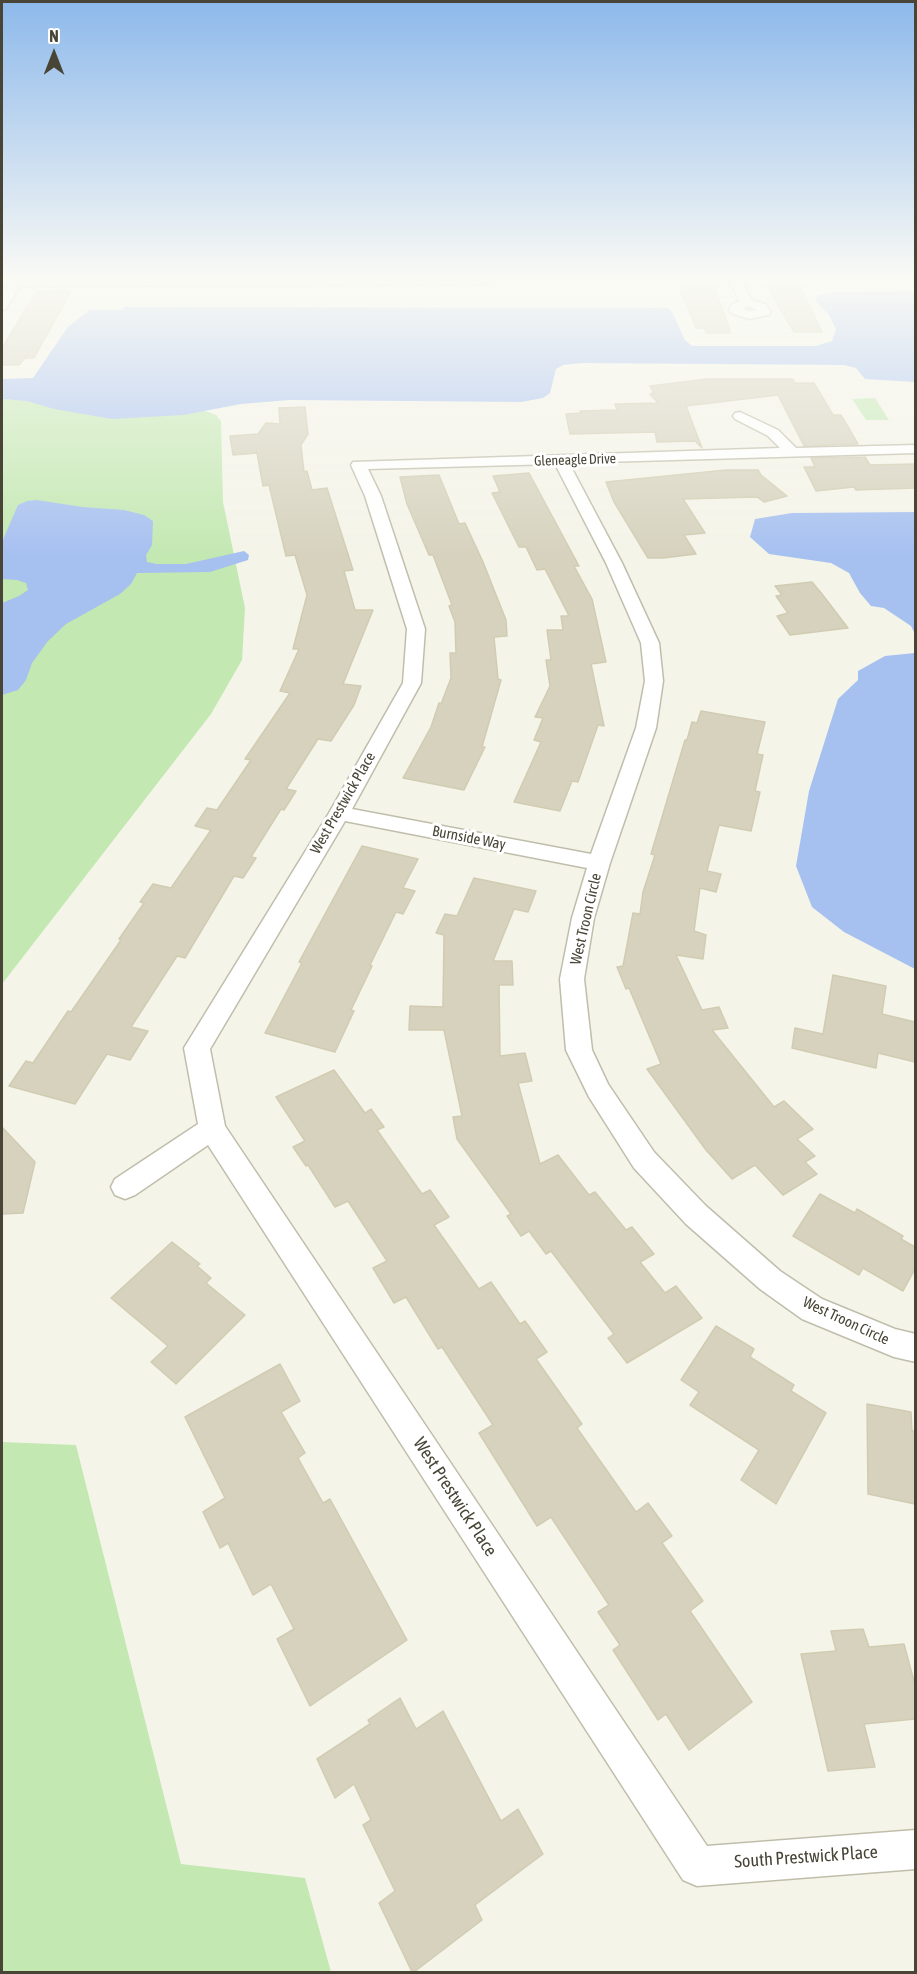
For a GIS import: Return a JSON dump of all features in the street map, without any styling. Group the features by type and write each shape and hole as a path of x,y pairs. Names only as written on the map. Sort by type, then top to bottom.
{"street":[{"path":"740,416 773,433 792,452"},
{"name":"Gleneagle Drive","path":"358,465 915,449"},
{"name":"West Troon Circle","path":"560,460 614,563 650,643 654,681 645,728 599,863 583,918 572,980 579,1050 598,1090 644,1160 696,1215 771,1280 812,1309 894,1343 915,1348"},
{"name":"West Prestwick Place","path":"358,465 373,496 416,629 412,683 339,813 197,1048 212,1129 697,1866"},
{"name":"Burnside Way","path":"339,813 599,863"},
{"path":"125,1187 212,1129"},
{"name":"South Prestwick Place","path":"697,1866 915,1849"}],"green space":[{"path":"875,398 889,420 866,420 852,399"},
{"path":"2,399 195,407 216,415 221,421 223,502 245,608 242,660 211,714 2,984"},
{"path":"2,1442 76,1445 181,1864 305,1878 331,1972 2,1972"}],"water":[{"path":"37,372 555,372 550,393 543,398 521,402 289,400 241,404 183,415 112,419 54,409 27,401 2,399 2,379 33,378"},
{"path":"859,372 915,372 915,382 865,379"},
{"path":"37,500 82,507 124,510 144,515 153,521 152,545 146,555 147,562 186,564 244,551 249,555 248,560 210,572 137,573 131,584 120,594 66,624 48,641 32,663 26,680 18,690 2,695 2,603 28,590 26,583 2,579 2,542 18,505"},
{"path":"915,512 915,634 911,626 884,608 871,606 860,593 849,573 831,563 769,554 750,537 755,519 792,513"},
{"path":"916,653 915,969 844,932 812,907 796,866 809,791 838,699 858,680 858,671 885,656"}],"building":[{"path":"707,379 793,379 795,383 814,383 833,415 841,415 858,444 804,446 778,395 686,406 702,448 695,441 657,442 655,432 570,434 566,414 581,413 580,411 617,410 615,404 658,403 650,394 654,393 650,386"},
{"path":"305,407 308,434 301,445 304,472 307,471 312,490 327,488 353,570 344,571 355,610 373,610 343,684 361,686 354,705 331,741 318,739 286,789 296,791 284,810 281,809 251,857 256,858 243,878 234,876 185,958 177,956 131,1027 148,1031 130,1060 107,1054 75,1104 9,1086 26,1061 33,1063 68,1011 71,1012 121,940 119,939 144,903 140,902 153,884 171,888 211,830 195,826 207,808 217,810 251,760 245,759 290,693 280,691 299,649 293,649 307,595 295,555 286,556 269,485 263,486 257,453 233,455 230,436 258,434 266,423 280,424 279,408"},
{"path":"865,457 870,465 915,464 915,488 856,490 854,487 816,491 804,467 815,467 811,458"},
{"path":"726,470 758,470 787,496 764,502 757,497 683,499 705,533 684,535 696,554 663,558 648,558 614,502 606,482"},
{"path":"529,473 579,566 574,566 592,599 606,662 591,664 604,726 598,725 578,782 572,781 560,811 514,802 541,742 534,740 543,718 535,717 550,686 546,660 551,660 547,630 563,630 561,616 569,616 545,569 537,570 526,547 519,547 492,493 500,492 493,476"},
{"path":"439,475 459,524 465,523 506,620 507,636 494,637 498,679 501,680 482,747 485,747 464,790 403,778 431,727 439,703 441,704 451,678 450,653 456,653 455,622 449,606 452,605 433,555 429,555 407,504 400,477"},
{"path":"812,582 848,628 790,635 777,616 788,613 776,596 782,595 775,586"},
{"path":"701,711 765,722 757,754 763,755 755,791 760,792 751,831 719,825 707,871 721,874 716,892 700,888 694,931 706,935 703,959 676,955 702,1010 719,1007 728,1028 712,1030 774,1107 784,1101 813,1129 797,1139 815,1156 805,1162 817,1174 783,1195 755,1165 732,1179 706,1150 647,1069 661,1064 629,988 626,989 617,967 623,966 633,913 640,914 643,892 655,855 651,854 685,740 687,740 692,722 697,723"},
{"path":"362,846 418,859 403,888 415,891 403,914 396,912 370,965 372,966 351,1010 354,1011 335,1052 265,1033 302,963 299,962"},
{"path":"474,878 536,891 528,912 514,909 493,961 512,961 513,985 499,985 500,1056 525,1053 532,1081 518,1083 540,1164 558,1155 589,1195 595,1192 626,1230 632,1227 654,1254 640,1262 665,1293 676,1286 702,1318 627,1363 608,1338 614,1334 551,1251 546,1254 529,1231 521,1236 507,1216 511,1214 457,1139 453,1117 462,1116 444,1030 409,1030 410,1006 443,1007 444,935 436,933 445,914 457,916"},
{"path":"833,975 886,986 882,1014 915,1022 915,1062 878,1053 876,1068 792,1048 795,1028 823,1034"},
{"path":"334,1070 365,1113 371,1109 384,1127 377,1130 422,1194 430,1190 449,1217 434,1225 479,1289 491,1282 520,1324 525,1321 547,1352 536,1359 582,1424 577,1428 636,1512 648,1503 672,1536 662,1543 703,1601 690,1611 752,1702 689,1750 666,1714 658,1720 613,1650 620,1645 598,1612 609,1605 551,1517 537,1526 479,1433 493,1425 442,1347 438,1349 406,1297 394,1303 373,1268 387,1261 348,1201 335,1207 308,1165 306,1166 293,1147 305,1141 276,1097"},
{"path":"2,1127 35,1162 23,1213 2,1214"},
{"path":"820,1194 855,1213 857,1209 903,1236 901,1239 915,1247 915,1269 903,1291 863,1268 859,1275 793,1236"},
{"path":"172,1242 200,1264 197,1266 211,1278 206,1283 245,1315 176,1384 151,1362 168,1346 111,1298"},
{"path":"716,1326 754,1349 750,1357 794,1385 791,1391 826,1413 776,1504 741,1480 759,1450 690,1405 699,1392 681,1380"},
{"path":"280,1364 300,1401 281,1412 305,1453 298,1458 323,1503 330,1499 407,1640 310,1706 277,1639 294,1629 271,1584 253,1595 228,1543 220,1548 203,1512 225,1498 185,1417"},
{"path":"867,1404 911,1412 912,1431 915,1431 915,1504 868,1494"},
{"path":"863,1629 869,1647 904,1644 915,1685 915,1719 864,1724 875,1767 828,1771 801,1654 836,1651 831,1631"},
{"path":"400,1698 416,1729 443,1711 501,1821 518,1809 543,1854 475,1905 482,1920 414,1972 379,1903 395,1891 363,1825 371,1820 354,1784 335,1798 317,1759 370,1724 368,1720"}]}
